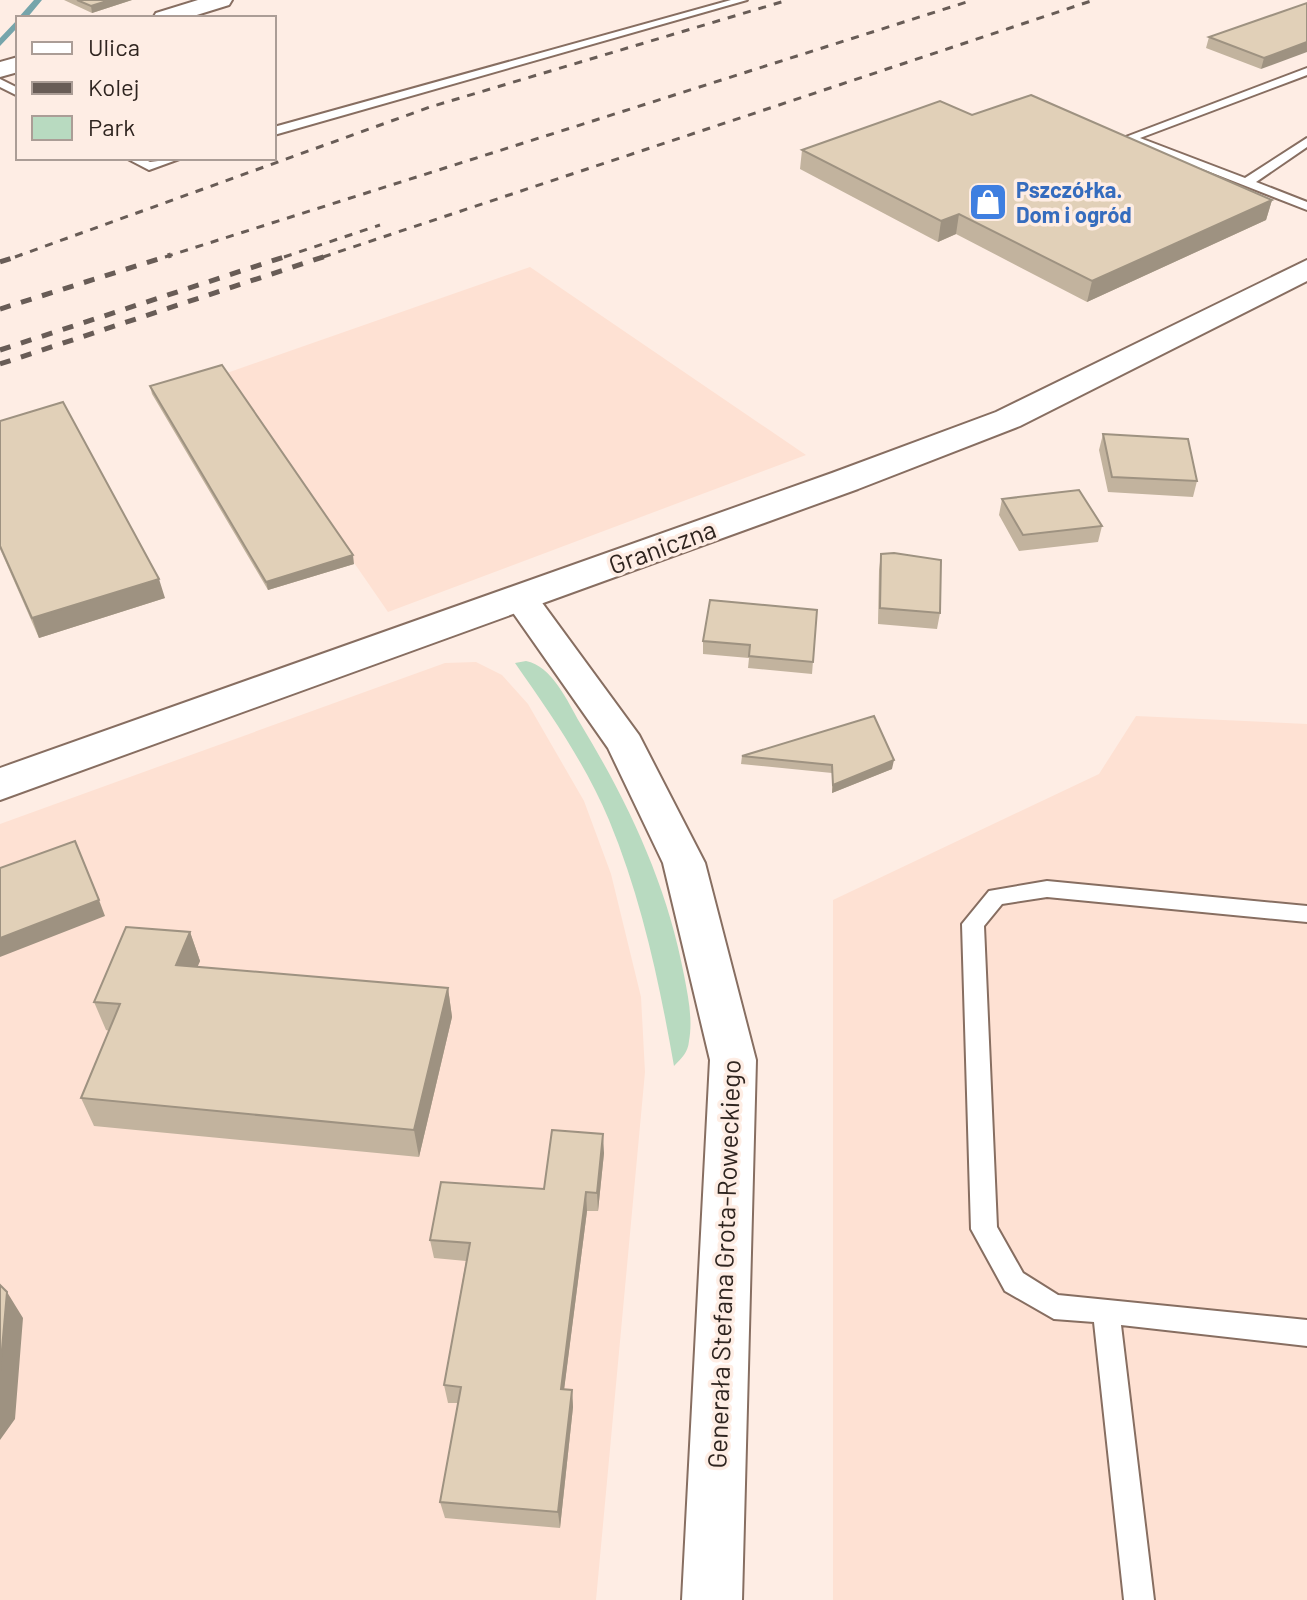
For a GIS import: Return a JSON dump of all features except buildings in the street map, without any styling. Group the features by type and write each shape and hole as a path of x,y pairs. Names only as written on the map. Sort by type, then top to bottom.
{"street":[{"path":"170,16 221,0"},
{"name":"Graniczna","path":"0,784 845,481 1008,419 1307,269"},
{"name":"Generała Stefana Grota-Roweckiego","path":"520,597 625,744 684,863 733,1060 712,1600"}],"lane":[{"path":"276,130 742,0"},
{"path":"1307,71 1129,138 1307,206"},
{"path":"1246,183 1307,142"},
{"path":"136,160 149,166 169,160"},
{"path":"1307,914 1047,889 996,897 973,924 984,1229 1014,1282 1054,1307 1307,1333"},
{"path":"1106,1311 1139,1600"}],"shaded area":[{"path":"530,267 806,455 388,612 224,374"},
{"path":"476,662 502,675 528,704 584,801 611,874 641,997 645,1072 596,1600 0,1600 0,824 445,663"},
{"path":"1136,716 1307,724 1307,1600 833,1600 833,900 1099,774"}],"green space":[{"path":"526,661 544,670 564,695 630,813 656,876 677,941 690,1008 688,1045 674,1066 648,941 621,850 600,799 578,758 515,663"}],"waterway":[{"path":"24,16 38,0"},
{"path":"0,43 16,24"}],"railway":[{"path":"15,257 430,107 788,0"},
{"path":"165,257 973,0"},
{"path":"329,255 1094,0"},
{"path":"290,255 380,225"},
{"path":"15,257 21,255"},
{"path":"0,309 171,255"},
{"path":"0,350 290,255"},
{"path":"284,257 290,255"},
{"path":"0,364 329,255"},
{"path":"323,257 329,255"},
{"path":"0,262 15,257"}],"place":[{"name":"Pszczółka. Dom i ogród","path":"988,202"}]}
